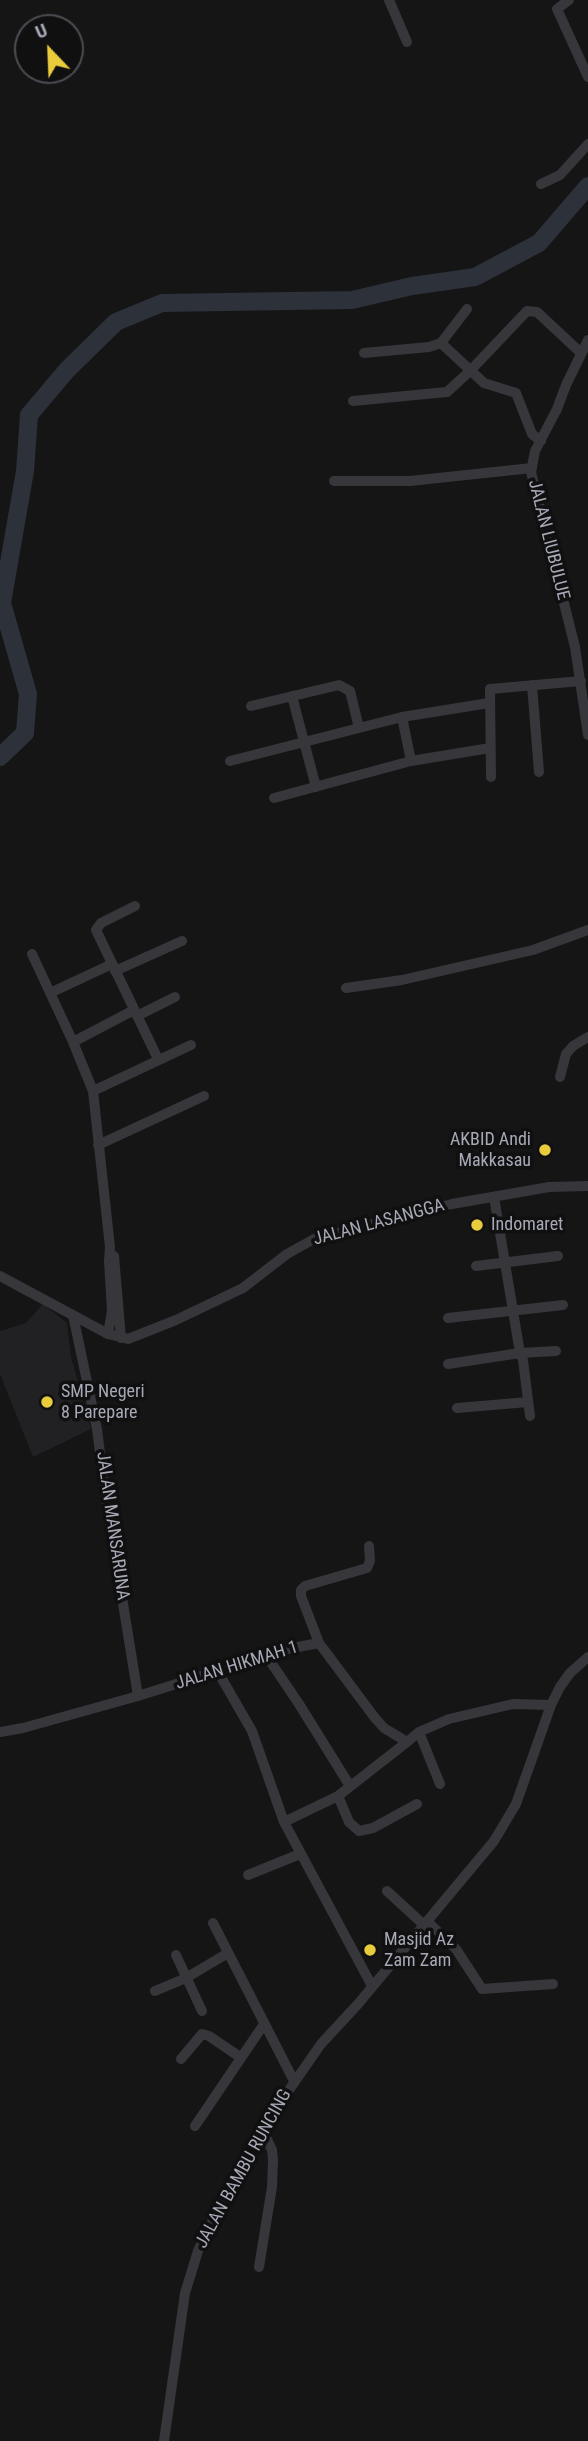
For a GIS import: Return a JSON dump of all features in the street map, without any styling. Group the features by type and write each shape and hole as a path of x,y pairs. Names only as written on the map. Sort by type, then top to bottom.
{"street":[{"path":"389,0 407,43"},
{"path":"569,0 555,5 588,77"},
{"path":"541,184 560,175 588,144"},
{"path":"364,353 429,347 441,343 467,309"},
{"path":"353,401 447,393 527,312 537,312 582,353"},
{"name":"JALAN LIUBULUE","path":"588,340 533,459 532,468 575,647 588,735"},
{"path":"441,343 484,383 516,393 532,433 541,441"},
{"path":"334,481 410,481 532,468"},
{"path":"491,777 490,690 580,681"},
{"path":"251,706 341,685 350,691 359,728"},
{"path":"532,685 539,772"},
{"path":"292,695 316,787"},
{"path":"230,761 402,717 489,703"},
{"path":"402,717 411,761"},
{"path":"274,798 411,761 490,748"},
{"path":"135,906 97,926 98,934 158,1059"},
{"path":"346,988 402,980 533,950 588,930"},
{"path":"50,993 181,941"},
{"path":"32,954 93,1091 110,1247 112,1311 108,1334"},
{"path":"73,1042 175,997"},
{"path":"560,1077 566,1054 588,1037"},
{"path":"93,1091 191,1045"},
{"path":"98,1145 204,1096"},
{"name":"JALAN LASANGGA","path":"121,1338 135,1338 235,1293 307,1241 381,1220 494,1196 549,1187 588,1186"},
{"path":"494,1196 523,1360 530,1416"},
{"path":"0,1276 108,1334 121,1338 116,1260 110,1247"},
{"path":"476,1266 558,1256"},
{"path":"448,1318 563,1305"},
{"name":"JALAN MANSARUNA","path":"72,1315 97,1429 138,1696"},
{"path":"448,1364 520,1353 556,1351"},
{"path":"457,1408 528,1402"},
{"path":"319,1643 301,1596 302,1588 367,1568 370,1563 369,1546"},
{"name":"JALAN HIKMAH 1","path":"0,1732 138,1696 266,1655 319,1643 375,1718 384,1728 407,1742"},
{"path":"266,1655 299,1703 349,1786"},
{"name":"JALAN BAMBU RUNCING","path":"164,2441 185,2293 191,2269 205,2235 262,2129 321,2044 426,1923 508,1821 551,1704 570,1672 587,1659"},
{"path":"218,1672 251,1731 284,1822 372,1986"},
{"path":"284,1822 338,1796 419,1732 449,1719 513,1704 551,1704"},
{"path":"419,1732 440,1784"},
{"path":"338,1796 349,1822 359,1831 373,1828 417,1804"},
{"path":"248,1875 300,1854"},
{"path":"387,1891 456,1949 482,1989 553,1984"},
{"path":"212,1923 294,2081"},
{"path":"155,1991 186,1978 228,1952"},
{"path":"176,1955 202,2011"},
{"path":"195,2126 264,2024"},
{"path":"181,2059 202,2034 240,2057"},
{"path":"259,2267 272,2187 273,2160 272,2150 262,2129"}],"shaded area":[{"name":"SMP Negeri 8 Parepare","path":"43,1304 67,1323 71,1357 91,1429 33,1457 0,1374 0,1331 26,1323"}],"waterway":[{"path":"0,757 25,733 28,694 2,603 25,471 29,415 67,370 116,322 162,303 352,300 412,286 475,277 539,243 588,186"}],"place":[{"name":"AKBID Andi Makkasau","path":"545,1150"},
{"name":"Indomaret","path":"477,1225"},
{"name":"SMP Negeri 8 Parepare","path":"47,1402"},
{"name":"Masjid Az Zam Zam","path":"370,1950"}]}
